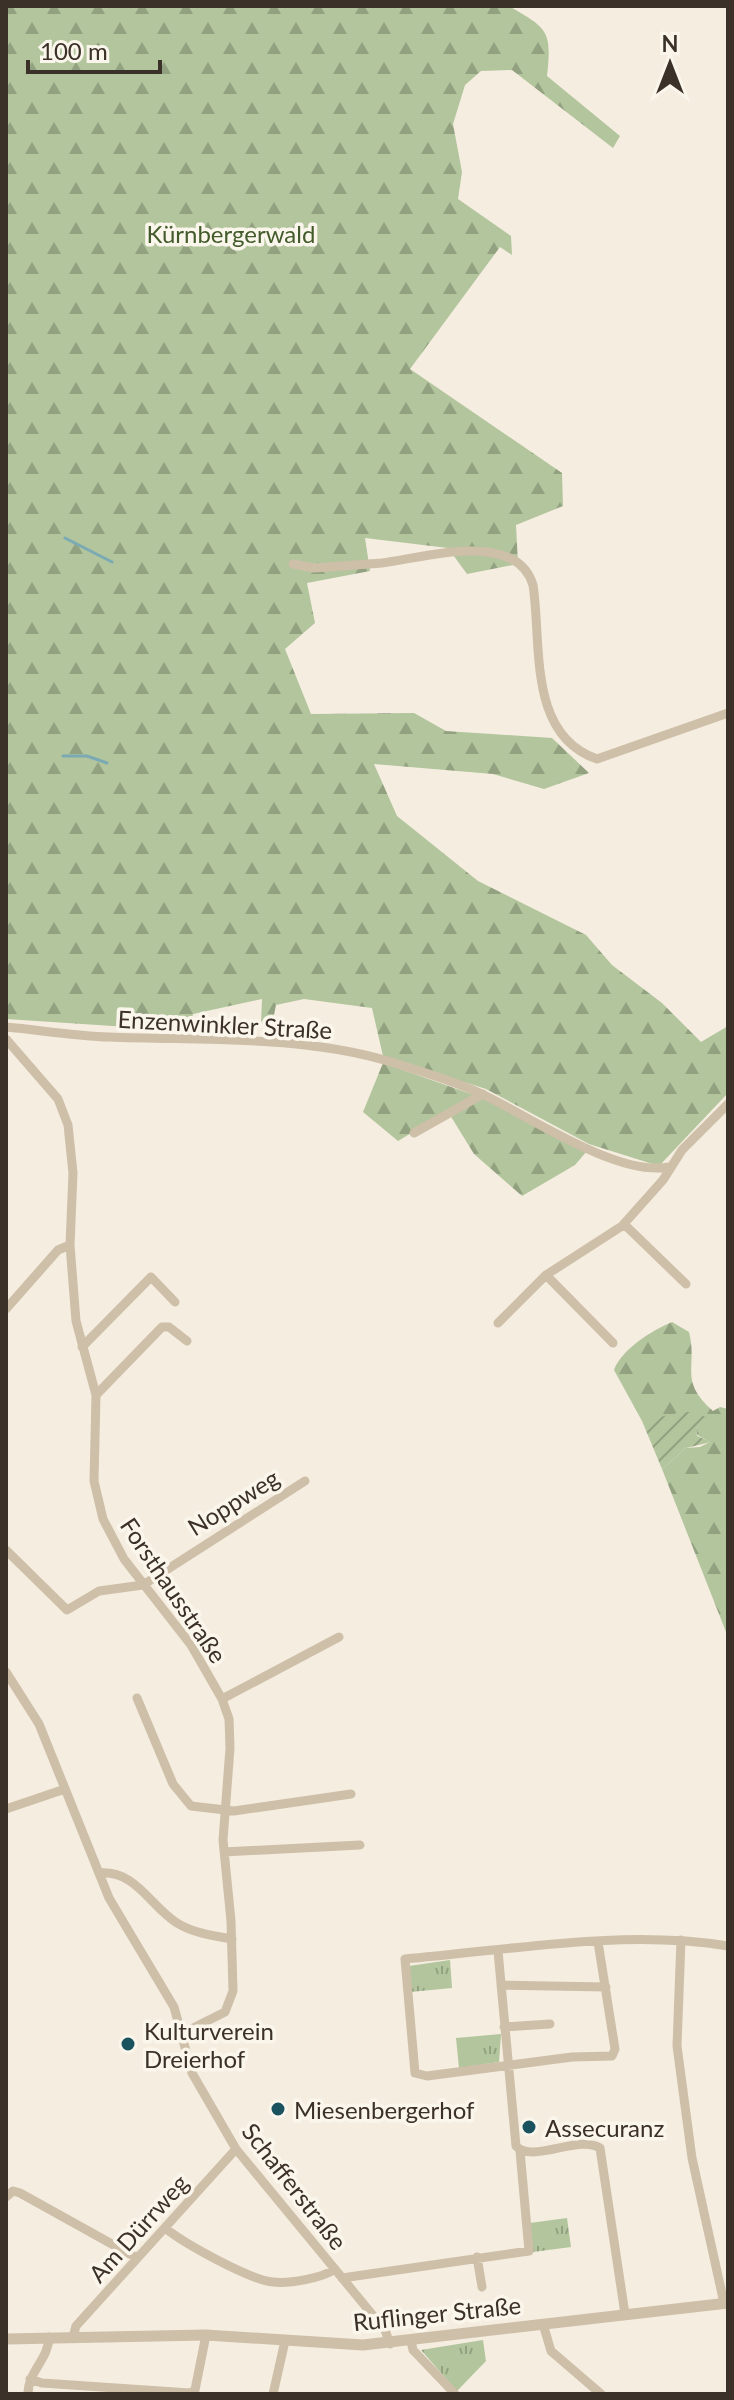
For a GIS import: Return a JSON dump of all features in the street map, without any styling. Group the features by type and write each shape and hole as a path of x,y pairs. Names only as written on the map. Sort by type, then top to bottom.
{"street":[{"path":"293,564 314,568 479,551 517,562 530,575 533,585 540,666 550,712 568,743 597,759 728,713"},
{"name":"Enzenwinkler Straße","path":"6,1027 105,1037 309,1046 400,1065 483,1094 589,1149 649,1168 669,1167"},
{"name":"Forsthausstraße","path":"6,1039 58,1099 68,1125 73,1173 70,1245 82,1347 96,1395 95,1493 113,1542 191,1645 222,1699 229,1719 224,1852 233,1991 229,2008 181,2034"},
{"path":"414,1133 483,1094"},
{"path":"498,1323 546,1275 605,1240 624,1224 663,1180 669,1167 728,1104"},
{"path":"624,1224 686,1284"},
{"path":"6,1309 58,1250 70,1245"},
{"path":"546,1275 613,1343"},
{"path":"82,1347 151,1277 175,1302"},
{"path":"96,1395 162,1327 169,1327 187,1341"},
{"name":"Noppweg","path":"143,1585 197,1548 239,1527 305,1481"},
{"path":"6,1550 67,1610 99,1591 143,1585"},
{"path":"222,1699 339,1637"},
{"name":"Schafferstraße","path":"6,1672 35,1715 120,1919 167,1994 192,2073 236,2149 385,2330 390,2344"},
{"path":"137,1698 170,1777 186,1802 197,1808 224,1811 351,1794"},
{"path":"6,1809 65,1789"},
{"path":"224,1852 360,1845"},
{"path":"99,1873 117,1874 129,1879 160,1910 185,1927 232,1939"},
{"path":"598,1942 615,2049 612,2056 572,2057 427,2076 413,2069 405,1959 598,1942 681,1940 728,1946"},
{"path":"681,1940 677,2046 692,2158 726,2303"},
{"path":"342,2278 529,2251 498,1951"},
{"path":"501,1985 606,1987"},
{"path":"504,2027 550,2024"},
{"path":"520,2151 588,2144 600,2148 625,2314"},
{"name":"Am Dürrweg","path":"73,2337 76,2326 236,2149"},
{"path":"6,2197 13,2191 20,2193 137,2258"},
{"path":"165,2228 198,2250 272,2282 327,2274 335,2269"},
{"path":"477,2257 482,2287"},
{"name":"Ruflinger Straße","path":"6,2339 206,2335 390,2344 726,2303"},
{"path":"543,2324 551,2351 601,2394"},
{"path":"30,2379 42,2383 190,2393 195,2390 206,2335"},
{"path":"28,2394 30,2379 47,2354 49,2337"},
{"path":"273,2394 285,2341"},
{"path":"411,2341 413,2350 455,2394"}],"green space":[{"name":"Kürnbergerwald","path":"6,6 509,6 532,20 544,32 549,49 547,76 620,136 613,148 512,70 481,71 465,85 453,124 462,172 458,199 511,236 512,255 500,247 410,369 562,473 563,506 516,525 518,564 467,574 448,548 365,538 370,571 307,583 315,623 285,649 311,714 414,713 446,731 552,738 589,773 544,789 493,774 374,764 397,816 478,881 586,935 612,965 662,1003 701,1042 728,1026 728,1093 659,1166 589,1144 486,1089 383,1056 372,1008 304,999 276,1005 272,1025 261,1024 262,999 193,1014 189,1031 6,1019"},
{"path":"383,1063 474,1095 398,1141 363,1112"},
{"path":"483,1097 587,1151 575,1165 522,1196 474,1154 450,1115"},
{"path":"672,1322 689,1332 692,1382 696,1391 713,1411 720,1407 728,1409 728,1637 662,1469 686,1448 700,1447 710,1442 697,1435 696,1429 706,1418 642,1421 614,1370 623,1355 638,1342"},
{"path":"682,1412 697,1412 707,1418 696,1429 697,1436 711,1442 686,1448 662,1469 642,1421"},
{"path":"450,1960 452,1988 410,1992 409,1966"},
{"path":"501,2034 499,2062 459,2068 456,2038"},
{"path":"567,2218 571,2247 533,2252 530,2223"},
{"path":"483,2340 486,2361 457,2391 421,2350"}],"waterway":[{"path":"65,538 112,562"},
{"path":"63,756 87,756 107,763"}],"place":[{"name":"Kulturverein Dreierhof","path":"128,2044"},
{"name":"Miesenbergerhof","path":"278,2109"},
{"name":"Assecuranz","path":"529,2127"}]}
